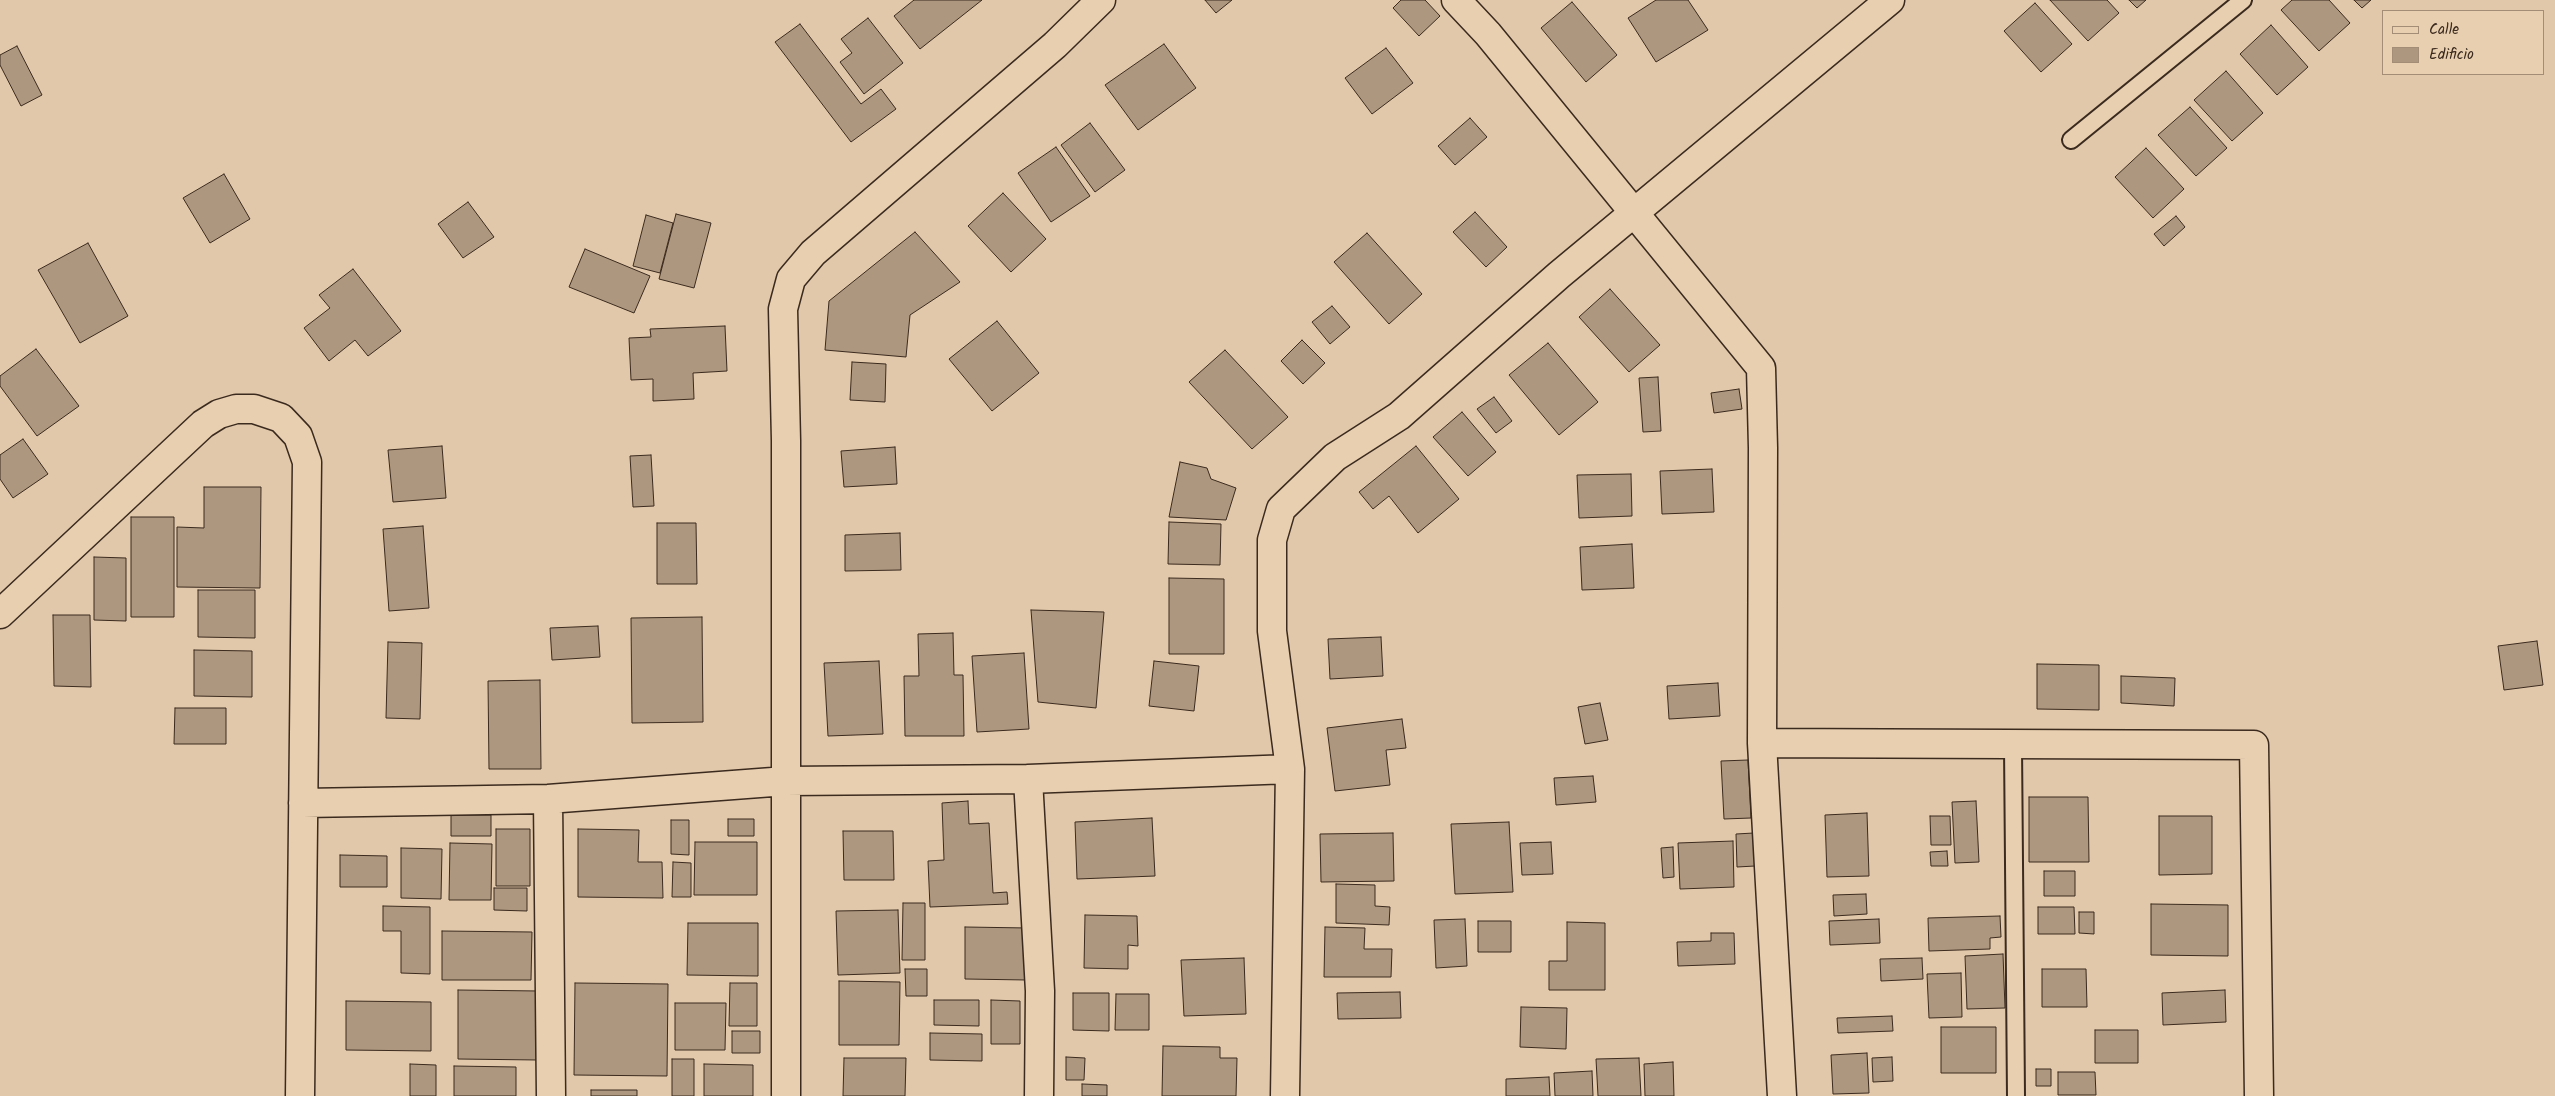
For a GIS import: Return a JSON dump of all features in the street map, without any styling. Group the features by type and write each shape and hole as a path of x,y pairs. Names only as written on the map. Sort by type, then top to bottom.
{"street":[{"path":"786,1096 786,441 783,309 791,279 813,253 1055,45 1101,0"},
{"path":"1456,0 1488,34 1761,368 1764,448 1762,743 1782,1096"},
{"path":"1285,1096 1290,769 1272,631 1272,540 1281,510 1335,457 1399,416 1559,275 1890,0"},
{"path":"0,614 203,424 219,414 236,409 254,409 281,418 298,436 307,462 300,1096"},
{"path":"1762,743 2013,746 2254,745 2259,1096"},
{"path":"303,802 548,799 786,781 1028,779 1290,769"},
{"path":"1028,779 1040,992 1039,1096"},
{"path":"548,799 551,1096"}],"lane":[{"path":"2071,140 2243,0"},
{"path":"2013,746 2016,1096"}],"building":[{"path":"914,0 982,0 920,49 894,16"},
{"path":"1205,0 1232,0 1216,13"},
{"path":"1401,0 1425,0 1440,16 1419,36 1393,8"},
{"path":"1656,0 1688,0 1708,30 1656,62 1628,18"},
{"path":"2050,0 2107,0 2119,13 2088,41"},
{"path":"2129,0 2146,0 2137,8"},
{"path":"2292,0 2329,0 2350,23 2319,51 2281,10"},
{"path":"2354,0 2371,0 2362,8"},
{"path":"1572,2 1617,55 1586,82 1541,28"},
{"path":"2035,3 2072,44 2041,72 2004,31"},
{"path":"868,18 903,63 864,94 840,62 852,53 841,39"},
{"path":"800,24 861,104 881,89 896,109 851,142 775,42"},
{"path":"2271,25 2308,67 2277,95 2240,54"},
{"path":"1164,44 1196,88 1138,130 1105,85"},
{"path":"17,46 42,95 21,106 0,65 0,55"},
{"path":"1386,48 1413,83 1372,114 1345,78"},
{"path":"2226,71 2263,113 2232,141 2194,100"},
{"path":"2190,107 2227,148 2196,176 2158,135"},
{"path":"1470,118 1487,137 1455,165 1438,146"},
{"path":"1090,123 1125,170 1095,192 1061,145"},
{"path":"1056,147 1090,196 1051,222 1018,173"},
{"path":"2146,148 2184,189 2153,218 2115,177"},
{"path":"224,174 250,219 210,243 183,198"},
{"path":"1003,193 1046,239 1011,272 968,226"},
{"path":"468,202 494,237 463,258 438,224"},
{"path":"1475,212 1507,247 1486,267 1453,232"},
{"path":"676,214 711,223 694,288 659,279"},
{"path":"646,215 673,223 660,273 633,266"},
{"path":"2176,216 2185,227 2164,246 2154,234"},
{"path":"915,232 960,282 910,315 906,357 825,350 829,301"},
{"path":"1367,233 1422,294 1389,324 1334,262"},
{"path":"88,243 128,316 80,343 38,270"},
{"path":"585,249 650,276 634,313 569,287"},
{"path":"353,269 401,331 368,356 355,340 329,361 304,328 330,308 319,295"},
{"path":"1610,289 1660,345 1629,372 1579,317"},
{"path":"1332,306 1350,327 1330,344 1312,322"},
{"path":"997,321 1039,373 992,411 949,359"},
{"path":"725,326 727,371 693,373 694,399 653,401 653,379 631,380 629,338 651,337 650,329"},
{"path":"1302,340 1325,363 1303,384 1281,361"},
{"path":"1548,343 1598,402 1559,435 1509,375"},
{"path":"36,349 79,406 37,436 0,386 0,376"},
{"path":"1225,350 1288,417 1252,449 1189,382"},
{"path":"852,362 886,364 885,402 850,400"},
{"path":"1658,377 1661,431 1643,432 1639,378"},
{"path":"1739,389 1742,409 1714,413 1711,393"},
{"path":"1494,397 1512,421 1496,433 1477,409"},
{"path":"1462,412 1496,452 1468,476 1433,437"},
{"path":"23,439 48,474 13,498 0,479 0,455"},
{"path":"442,446 446,498 393,502 388,450"},
{"path":"1416,446 1459,499 1418,533 1389,496 1373,509 1359,492"},
{"path":"895,447 897,484 844,487 841,451"},
{"path":"651,455 654,506 633,507 630,456"},
{"path":"1180,462 1207,468 1211,479 1236,488 1226,520 1169,517"},
{"path":"1712,469 1714,512 1662,514 1660,471"},
{"path":"1631,474 1632,516 1579,518 1577,475"},
{"path":"204,487 261,487 260,588 177,587 177,527 204,528"},
{"path":"131,517 174,517 174,617 131,617"},
{"path":"1169,522 1221,524 1220,565 1168,564"},
{"path":"657,523 696,523 697,584 657,584"},
{"path":"423,526 429,608 389,611 383,529"},
{"path":"900,533 901,570 845,571 845,535"},
{"path":"1632,544 1634,588 1582,590 1580,547"},
{"path":"94,557 126,558 126,621 94,620"},
{"path":"1169,578 1224,579 1224,654 1169,654"},
{"path":"198,590 255,590 255,638 198,637"},
{"path":"1031,610 1104,612 1096,708 1038,702"},
{"path":"53,615 90,615 91,687 54,686"},
{"path":"702,617 703,722 632,723 631,618"},
{"path":"598,626 600,657 552,660 550,628"},
{"path":"953,633 954,675 963,675 964,736 905,736 904,676 919,676 918,634"},
{"path":"1381,637 1383,676 1330,679 1328,639"},
{"path":"2537,641 2543,685 2504,690 2498,646"},
{"path":"388,642 422,643 420,719 386,718"},
{"path":"194,650 252,651 252,697 194,696"},
{"path":"1024,653 1029,729 977,732 972,656"},
{"path":"879,661 883,734 828,736 824,663"},
{"path":"1154,661 1199,666 1194,711 1149,706"},
{"path":"2037,664 2099,665 2099,710 2037,709"},
{"path":"2121,676 2175,678 2174,706 2121,703"},
{"path":"540,680 541,769 489,769 488,681"},
{"path":"1718,683 1720,716 1669,719 1667,686"},
{"path":"1600,703 1608,740 1585,744 1578,707"},
{"path":"175,708 226,708 226,744 174,744"},
{"path":"1402,719 1406,748 1386,750 1390,785 1335,791 1327,728"},
{"path":"1748,760 1751,818 1724,819 1721,761"},
{"path":"1593,776 1596,802 1556,805 1554,778"},
{"path":"2029,797 2088,797 2089,862 2029,862"},
{"path":"968,801 969,824 989,823 993,893 1007,892 1008,904 930,907 928,861 944,860 942,803"},
{"path":"1976,801 1979,862 1955,863 1952,802"},
{"path":"1867,813 1869,876 1827,877 1825,815"},
{"path":"451,815 491,815 491,836 451,836"},
{"path":"1930,816 1950,816 1951,845 1931,845"},
{"path":"2159,816 2212,816 2212,874 2159,875"},
{"path":"1152,818 1155,876 1077,879 1075,822"},
{"path":"728,819 754,819 754,836 728,836"},
{"path":"671,820 689,820 689,855 671,854"},
{"path":"1509,822 1513,892 1455,894 1451,824"},
{"path":"496,829 530,829 530,886 496,886"},
{"path":"578,829 639,830 638,862 662,862 663,898 578,897"},
{"path":"843,831 893,831 894,880 844,880"},
{"path":"1393,833 1394,881 1321,882 1320,834"},
{"path":"1754,833 1755,866 1737,867 1736,834"},
{"path":"1733,841 1734,887 1680,889 1678,843"},
{"path":"695,842 757,842 757,895 694,895"},
{"path":"1551,842 1553,874 1522,875 1520,843"},
{"path":"450,843 492,844 491,900 449,900"},
{"path":"1673,847 1674,877 1663,878 1661,848"},
{"path":"401,848 442,849 441,899 401,898"},
{"path":"1947,851 1948,866 1931,866 1930,852"},
{"path":"340,855 387,856 387,887 340,887"},
{"path":"673,862 691,863 691,897 672,897"},
{"path":"2044,871 2075,871 2075,896 2044,896"},
{"path":"1336,884 1375,885 1375,906 1390,907 1389,925 1336,923"},
{"path":"494,888 527,888 527,911 494,910"},
{"path":"1866,894 1867,914 1834,916 1833,895"},
{"path":"903,903 925,903 925,960 902,960"},
{"path":"2151,904 2228,905 2228,956 2151,955"},
{"path":"383,906 430,907 430,974 401,973 401,931 383,931"},
{"path":"2038,907 2074,907 2075,934 2038,934"},
{"path":"898,910 900,973 838,975 836,911"},
{"path":"2079,912 2094,912 2094,934 2079,933"},
{"path":"1085,915 1137,916 1138,946 1128,945 1128,969 1084,968"},
{"path":"2000,916 2001,937 1990,938 1990,949 1929,951 1928,918"},
{"path":"1465,919 1467,966 1436,968 1434,920"},
{"path":"1879,919 1880,943 1830,945 1829,921"},
{"path":"1478,921 1511,921 1511,952 1478,952"},
{"path":"1567,922 1605,923 1605,990 1549,990 1549,961 1567,961"},
{"path":"688,923 758,923 758,976 687,975"},
{"path":"965,927 1028,928 1027,980 965,979"},
{"path":"1325,927 1365,928 1364,949 1392,949 1391,977 1324,977"},
{"path":"442,931 532,932 531,980 442,980"},
{"path":"1711,933 1734,933 1735,964 1678,966 1677,942 1711,941"},
{"path":"2003,954 2005,1008 1967,1009 1965,956"},
{"path":"1244,958 1246,1014 1184,1016 1181,960"},
{"path":"1922,958 1923,979 1881,981 1880,959"},
{"path":"905,969 927,969 927,996 906,996"},
{"path":"2042,969 2086,969 2087,1007 2042,1007"},
{"path":"1961,973 1962,1017 1929,1018 1927,974"},
{"path":"839,981 900,982 899,1045 839,1045"},
{"path":"575,983 668,984 667,1076 574,1075"},
{"path":"730,983 757,983 757,1026 729,1026"},
{"path":"458,990 539,991 538,1060 458,1059"},
{"path":"2225,990 2226,1022 2163,1025 2162,993"},
{"path":"1400,992 1401,1018 1338,1019 1337,993"},
{"path":"1073,993 1109,993 1109,1031 1073,1030"},
{"path":"1116,994 1149,994 1149,1030 1115,1030"},
{"path":"934,1000 979,1000 979,1026 934,1025"},
{"path":"991,1000 1020,1001 1020,1044 991,1044"},
{"path":"346,1001 431,1002 431,1051 346,1050"},
{"path":"675,1003 726,1003 725,1050 675,1050"},
{"path":"1521,1007 1567,1008 1566,1049 1520,1047"},
{"path":"1892,1016 1893,1031 1838,1033 1837,1018"},
{"path":"1941,1027 1996,1027 1996,1073 1941,1073"},
{"path":"2095,1030 2138,1030 2138,1063 2095,1063"},
{"path":"732,1031 760,1031 760,1053 732,1053"},
{"path":"930,1033 982,1034 982,1061 930,1060"},
{"path":"1163,1046 1220,1047 1220,1058 1237,1058 1236,1096 1162,1096"},
{"path":"1867,1053 1869,1093 1833,1094 1831,1055"},
{"path":"1066,1057 1085,1058 1084,1080 1066,1080"},
{"path":"1892,1057 1893,1081 1873,1082 1872,1058"},
{"path":"844,1058 906,1058 905,1096 843,1096"},
{"path":"1639,1058 1641,1096 1598,1096 1596,1059"},
{"path":"672,1059 694,1059 694,1096 672,1096"},
{"path":"1673,1062 1674,1096 1645,1096 1644,1064"},
{"path":"410,1064 436,1065 436,1096 410,1096"},
{"path":"704,1064 753,1065 753,1096 704,1096"},
{"path":"454,1066 516,1067 516,1096 454,1096"},
{"path":"2036,1069 2051,1069 2051,1086 2036,1086"},
{"path":"1592,1071 1593,1096 1555,1096 1554,1073"},
{"path":"2058,1072 2095,1072 2096,1095 2058,1095"},
{"path":"1549,1077 1550,1096 1506,1096 1506,1079"},
{"path":"1082,1084 1107,1085 1107,1096 1082,1096"},
{"path":"591,1090 637,1090 637,1096 591,1096"}]}
